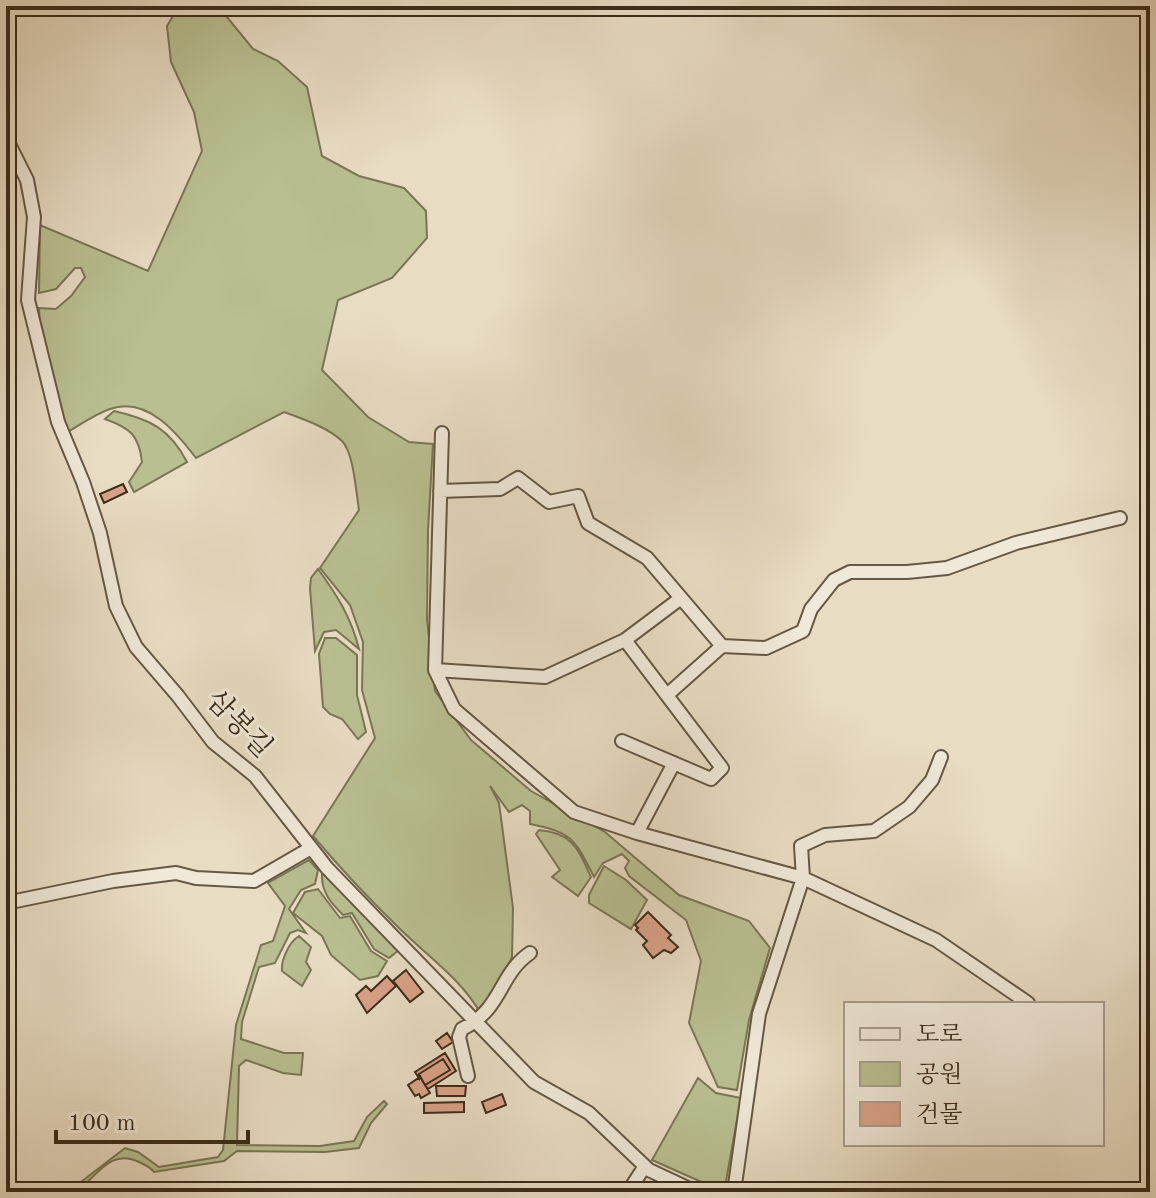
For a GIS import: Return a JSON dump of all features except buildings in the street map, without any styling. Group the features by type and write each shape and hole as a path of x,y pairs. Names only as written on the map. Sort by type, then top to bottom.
{"street":[{"name":"삼봉길","path":"6,138 27,180 34,217 28,300 58,422 100,533 116,606 136,647 213,742 255,776 327,868 534,1082 589,1113 645,1166 696,1192"},
{"path":"442,433 435,670 454,709 574,812 637,833 803,878 936,940 1027,1002"},
{"path":"440,491 500,489 518,478 549,502 578,496 588,523 647,558 722,646"},
{"path":"667,695 722,646 766,648 803,631 811,609 834,580 850,572 947,568 1016,543 1120,518"},
{"path":"435,670 545,677 625,640 681,598"},
{"path":"622,741 711,779 722,768 625,640"},
{"path":"734,1192 759,1014 803,878 801,846 825,835 874,831 909,807 932,780 941,757"},
{"path":"637,833 674,763"},
{"path":"6,903 113,881 176,873 196,878 254,881 311,848"},
{"path":"468,1076 459,1037 462,1029 489,1010 518,961 530,953"},
{"path":"628,1192 645,1166"}],"green space":[{"path":"179,6 218,6 253,49 278,61 307,87 322,156 359,176 404,188 426,211 427,238 392,278 338,300 322,370 368,417 409,442 433,444 427,620 435,691 471,740 531,791 605,832 679,895 749,921 770,948 749,1020 737,1090 718,1087 689,1023 701,961 686,920 629,876 625,868 629,861 622,854 603,863 594,877 571,840 555,830 530,824 530,811 522,805 509,812 490,786 499,803 513,908 512,957 491,1002 481,1014 455,980 378,907 313,836 375,738 362,690 363,642 350,605 320,568 359,510 352,464 342,441 322,428 284,412 196,458 160,419 148,412 124,406 99,414 66,433 40,327 39,308 56,309 85,277 81,268 75,268 56,289 39,293 40,225 148,271 202,151 194,112 171,62 167,26"},
{"path":"114,411 158,427 173,441 187,462 134,492 129,482 142,462 141,453 132,434 105,419"},
{"path":"318,569 343,607 359,649 336,630 324,632 315,651 310,588 311,578"},
{"path":"325,638 336,638 357,655 357,695 366,732 358,739 342,719 323,707 319,654"},
{"path":"539,830 560,835 578,851 591,877 578,896 552,877 560,870 536,834"},
{"path":"309,860 318,870 315,884 301,890 289,909 306,933 298,930 290,933 275,963 259,967 242,1022 241,1039 284,1053 303,1053 301,1075 283,1073 246,1060 239,1066 237,1145 320,1146 354,1141 367,1117 384,1101 387,1104 371,1123 359,1148 325,1152 237,1151 224,1161 154,1172 139,1162 122,1158 107,1164 80,1192 75,1192 77,1185 125,1148 138,1152 159,1167 218,1157 223,1150 236,1025 261,945 273,941 285,906 268,883"},
{"path":"604,866 626,880 647,900 631,929 589,903 589,895"},
{"path":"322,874 327,875 399,950 389,958 374,949 352,913 343,915 331,902 323,886"},
{"path":"318,889 340,918 350,916 371,951 387,961 378,976 360,980 331,955 322,936 293,913 305,892"},
{"path":"299,936 311,947 306,962 311,970 302,986 282,971 286,952"},
{"path":"698,1078 716,1093 741,1098 724,1192 652,1160"}]}
